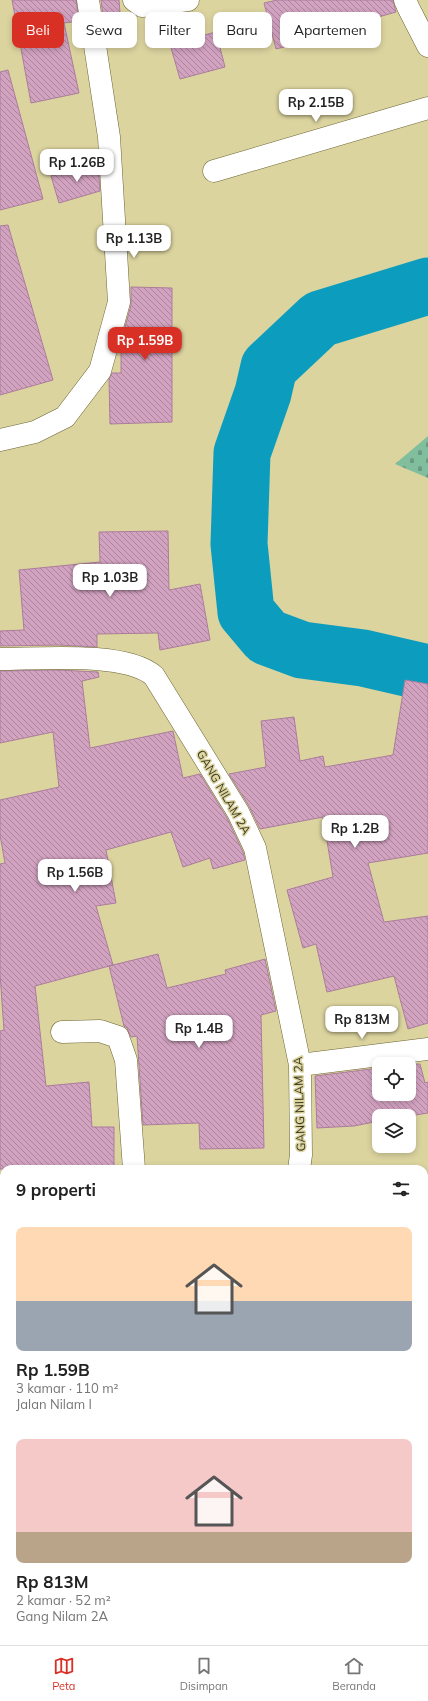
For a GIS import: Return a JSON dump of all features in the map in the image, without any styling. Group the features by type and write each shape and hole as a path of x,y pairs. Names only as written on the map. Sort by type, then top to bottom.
{"street":[{"path":"0,440 35,432 65,417 100,371 119,302 109,137 88,0"},
{"path":"134,0 142,6 188,0"},
{"path":"406,0 428,46"},
{"path":"214,171 428,108"},
{"name":"GANG NILAM 2A","path":"0,659 96,659 134,664 146,669 154,676 238,812 255,848 300,1065 301,1155 299,1165"},
{"path":"62,1032 100,1032 118,1037 126,1060 134,1165"},
{"path":"300,1065 428,1049"}],"green space":[{"path":"428,436 428,478 395,464"}],"building":[{"path":"12,0 76,0 78,12 72,12 72,22 64,23 64,12 14,12"},
{"path":"101,0 119,0 120,12 102,12"},
{"path":"277,0 393,0 396,12 381,16 381,12 280,12 280,48 276,49 272,34 272,12 266,12 264,3"},
{"path":"64,23 79,93 31,103 21,48 64,48"},
{"path":"213,33 213,48 220,48 225,67 180,79 171,48 205,48 205,35"},
{"path":"8,70 43,199 0,210 0,72"},
{"path":"98,163 100,191 59,203 51,176"},
{"path":"8,225 53,380 0,395 0,226"},
{"path":"131,287 172,288 172,422 110,424 109,379 112,373 121,373 121,342 131,305"},
{"path":"168,531 169,590 200,584 210,640 160,650 158,633 97,634 97,647 58,645 0,646 0,631 24,630 19,570 100,562 99,532"},
{"path":"58,670 98,672 99,677 82,681 90,748 173,731 183,778 200,774 227,818 243,852 245,860 213,869 210,858 183,867 171,832 106,850 116,903 96,906 113,965 35,986 46,1086 89,1082 92,1127 114,1127 114,1165 0,1165 0,1031 4,1030 0,974 0,864 5,863 0,835 0,800 59,787 53,732 0,743 0,671"},
{"path":"405,680 428,684 428,853 368,863 384,922 428,916 428,1023 408,1029 394,976 327,992 316,944 303,948 287,890 333,877 323,817 260,829 249,806 229,774 266,767 261,721 294,717 300,761 323,756 325,767 393,755"},
{"path":"158,954 167,988 226,974 225,970 265,959 276,1011 261,1015 264,1148 200,1149 199,1123 143,1125 137,1036 131,1037 127,1028 124,1026 109,966"},
{"path":"416,1064 420,1064 425,1083 428,1082 428,1113 416,1115 416,1109 372,1109 372,1122 354,1126 317,1128 315,1076 372,1069 372,1101 416,1101"}],"waterway":[{"path":"428,286 320,319 269,367 263,393 242,453 239,544 246,612 267,637 302,650 363,658 428,673"}]}
